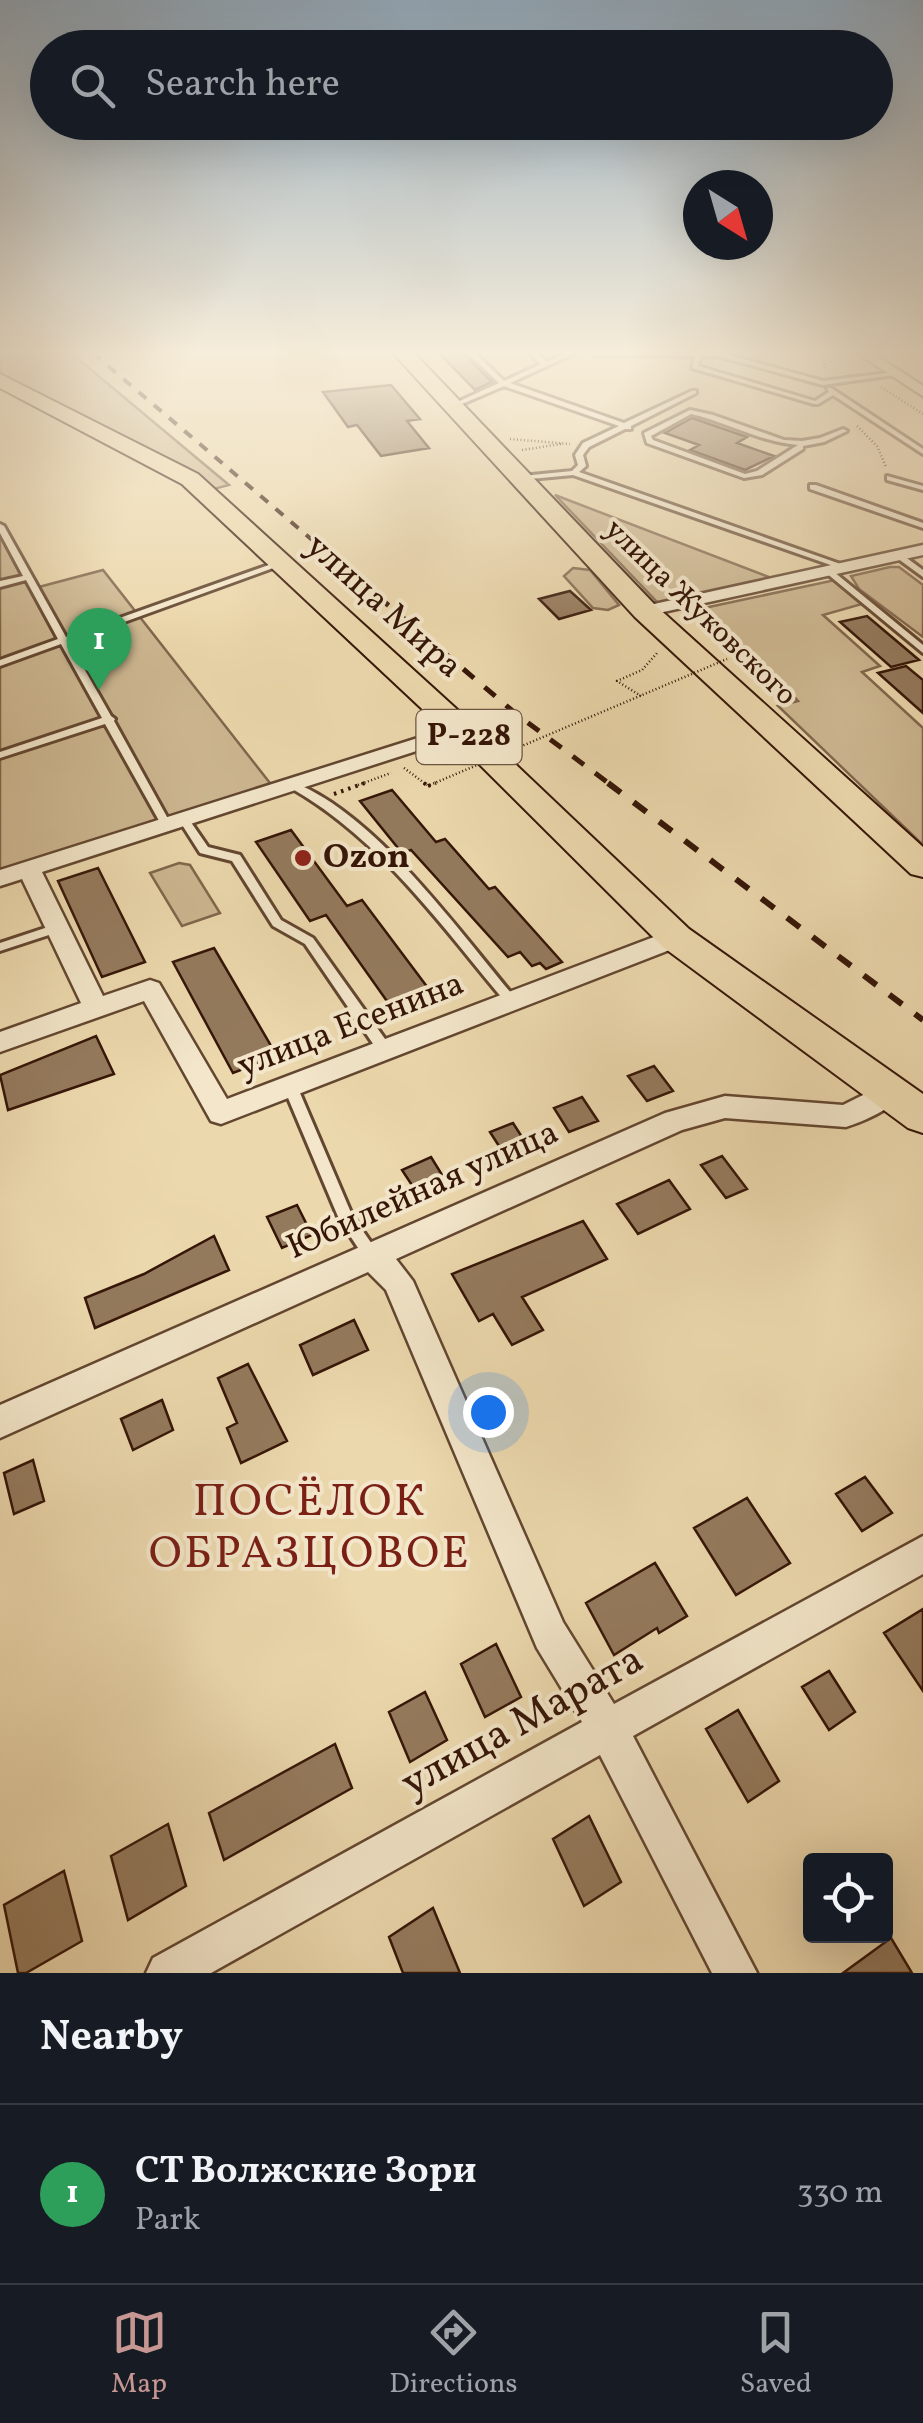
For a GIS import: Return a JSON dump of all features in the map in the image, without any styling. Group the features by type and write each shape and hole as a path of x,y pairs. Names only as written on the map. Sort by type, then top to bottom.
{"main road":[{"name":"улица Мира","path":"124,445 190,480 462,730 676,938 923,1116"},
{"name":"улица Жуковского","path":"490,445 645,611 923,866"}],"street":[{"path":"645,611 923,550"},
{"path":"0,878 462,730"},
{"path":"29,869 96,1008"},
{"name":"улица Есенина","path":"0,1042 150,989 221,1113 676,938"},
{"name":"Юбилейная улица","path":"0,1422 675,1121 725,1107 846,1116 890,1093"},
{"path":"371,1255 398,1281 550,1634 609,1731 735,1973"},
{"name":"улица Марата","path":"168,1973 923,1554"}],"lane":[{"path":"574,473 582,466 578,455 586,445"},
{"path":"665,445 744,476 759,473 805,445"},
{"path":"794,445 800,447"},
{"path":"522,478 574,473 836,568 923,650"},
{"path":"890,478 923,488"},
{"path":"813,487 923,526"},
{"path":"0,526 110,719 175,823 204,850 236,858 277,923 309,940 385,1050"},
{"path":"900,556 923,574"},
{"path":"0,663 280,564"},
{"path":"0,584 29,577"},
{"path":"0,754 110,719"},
{"path":"296,786 322,798 378,849 512,1002"},
{"path":"0,947 57,928"},
{"path":"290,1086 346,1218 371,1255"}],"path":[{"path":"876,445 890,478"},
{"path":"322,798 405,768 428,786 727,659"},
{"path":"641,696 617,681 642,670"}],"shaded area":[{"path":"141,445 181,445 229,485 214,489 188,468"},
{"path":"555,495 774,579 659,604"},
{"path":"0,526 35,588 103,570 277,792 0,878"},
{"path":"899,567 923,585 923,637 859,589 851,576"},
{"path":"573,568 590,570 619,605 608,610 593,608 564,576"},
{"path":"835,580 862,604 823,615 880,666 862,672 923,728 923,845 778,706 798,701 787,689 690,611"},
{"path":"179,863 190,865 220,913 182,926 150,873"}],"building":[{"path":"373,445 429,448 381,456"},
{"path":"699,445 743,445 774,456 745,470 690,450"},
{"path":"570,591 591,610 559,619 539,599"},
{"path":"867,616 919,660 891,667 840,622"},
{"path":"906,666 923,680 923,713 878,673"},
{"path":"392,790 436,842 445,839 489,889 495,887 562,962 546,969 540,963 532,966 520,952 508,957 411,850 402,853 360,801"},
{"path":"291,830 347,906 362,900 428,988 389,1004 326,915 310,921 256,842"},
{"path":"98,868 145,962 102,977 58,881"},
{"path":"214,948 277,1056 233,1073 173,962"},
{"path":"96,1036 114,1074 8,1110 0,1075"},
{"path":"654,1066 673,1091 647,1101 628,1076"},
{"path":"582,1097 598,1121 569,1132 554,1108"},
{"path":"513,1123 529,1148 506,1157 490,1132"},
{"path":"722,1156 747,1189 726,1198 701,1165"},
{"path":"431,1157 447,1183 419,1196 402,1170"},
{"path":"669,1180 690,1209 638,1234 617,1204"},
{"path":"297,1205 312,1235 282,1248 267,1217"},
{"path":"583,1221 607,1259 522,1297 543,1330 512,1345 493,1314 479,1321 452,1274"},
{"path":"214,1236 229,1270 95,1328 85,1298 144,1274"},
{"path":"354,1320 368,1350 313,1375 300,1345"},
{"path":"248,1364 287,1441 241,1463 227,1428 237,1423 218,1378"},
{"path":"162,1400 173,1430 133,1450 121,1419"},
{"path":"33,1460 44,1501 14,1514 4,1473"},
{"path":"865,1477 892,1513 862,1531 836,1494"},
{"path":"747,1498 790,1563 736,1595 694,1528"},
{"path":"655,1563 687,1616 659,1633 657,1628 614,1655 586,1603"},
{"path":"923,1609 923,1691 884,1633"},
{"path":"496,1644 521,1697 485,1717 461,1664"},
{"path":"829,1671 855,1712 829,1730 802,1687"},
{"path":"425,1692 447,1740 410,1762 389,1712"},
{"path":"738,1710 779,1781 748,1802 706,1729"},
{"path":"335,1744 352,1788 224,1860 209,1813"},
{"path":"589,1816 621,1882 584,1906 553,1839"},
{"path":"168,1824 186,1886 128,1920 111,1856"},
{"path":"64,1871 82,1941 26,1973 18,1973 4,1905"},
{"path":"433,1908 460,1973 403,1973 389,1937"},
{"path":"893,1941 912,1973 843,1973 884,1943"}],"railway":[{"path":"201,445 317,544"},
{"path":"314,542 515,713 611,785"},
{"path":"608,783 923,1020"}],"place":[{"name":"СТ Волжские Зори","path":"99,690"},
{"name":"Ozon","path":"303,858"}],"district":[{"name":"ПОСЁЛОК ОБРАЗЦОВОЕ","path":"310,1529"}]}
